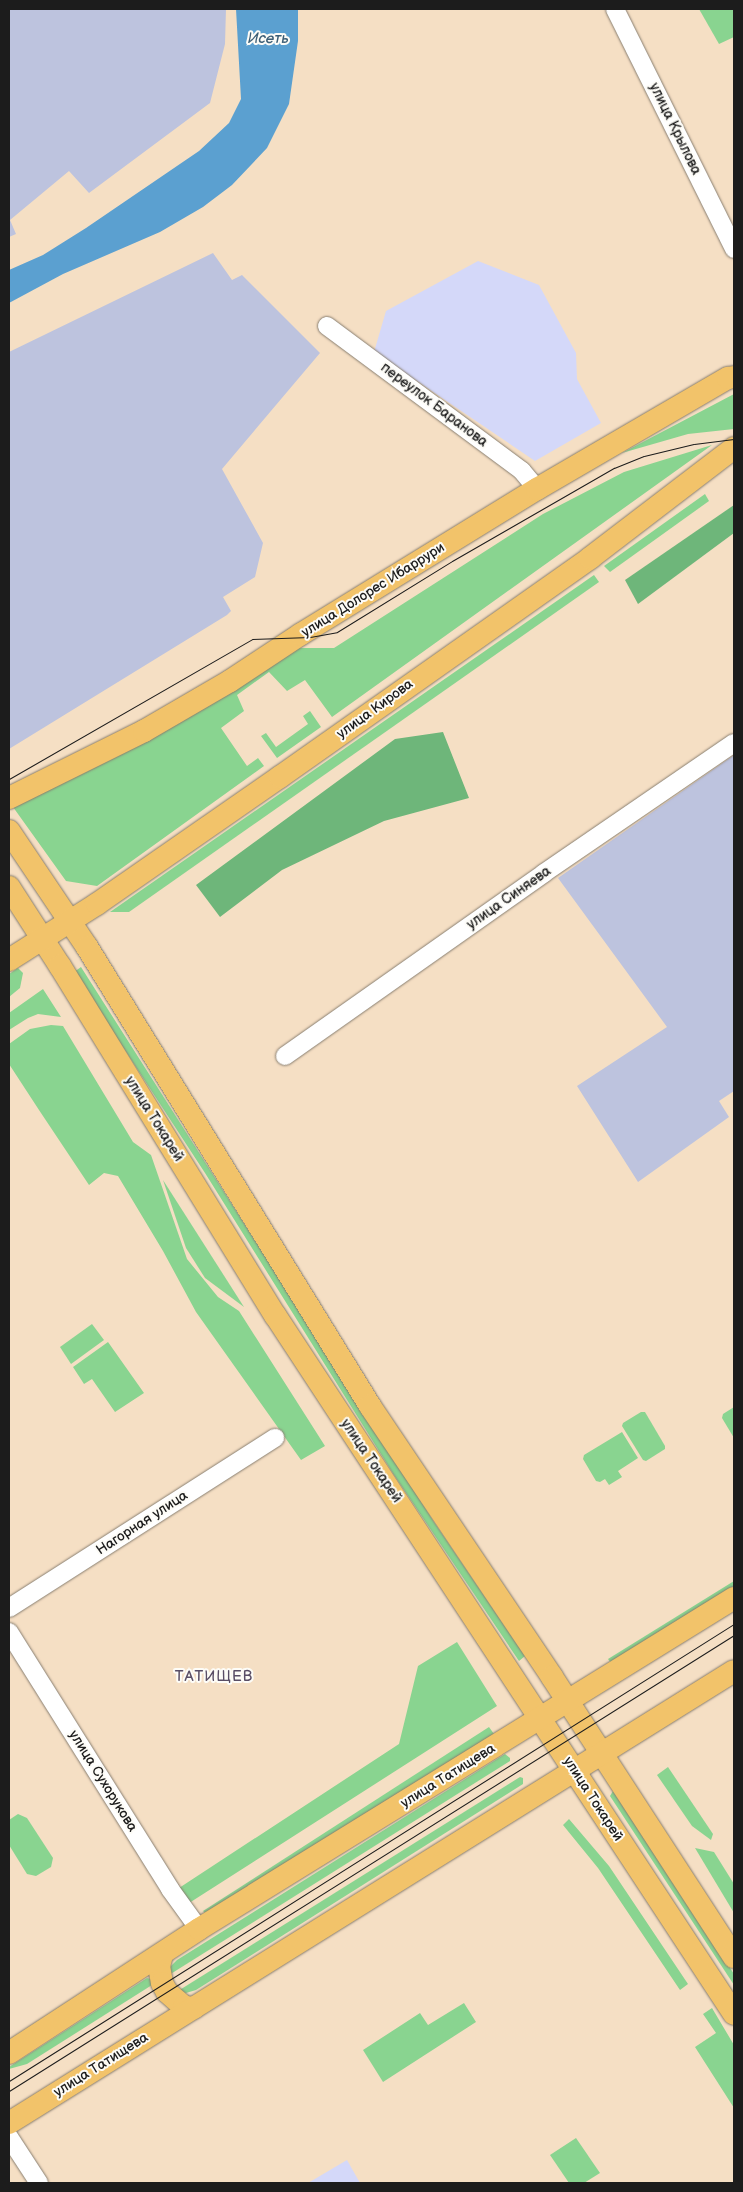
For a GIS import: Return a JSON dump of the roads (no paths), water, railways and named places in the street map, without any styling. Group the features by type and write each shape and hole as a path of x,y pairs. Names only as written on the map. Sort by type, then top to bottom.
{"main road":[{"name":"улица Долорес Ибаррури","path":"9,798 144,731 230,681 301,634 537,489 732,376"},
{"name":"улица Кирова","path":"9,960 70,921 280,777 590,558 734,448"},
{"path":"9,831 70,921 370,1406 568,1702 734,1957"},
{"name":"улица Токарей","path":"13,894 275,1315 734,2014"},
{"name":"улица Татищева","path":"9,2053 162,1955 199,1929 734,1598"},
{"name":"улица Татищева","path":"9,2122 734,1671"},
{"path":"162,1955 158,1966 162,1983 167,1992 184,2007 194,2008"}],"street":[{"name":"улица Крылова","path":"615,9 734,249"},
{"name":"переулок Баранова","path":"327,326 522,471 537,489"},
{"name":"улица Синяева","path":"285,1056 537,878 734,743"},
{"name":"Нагорная улица","path":"9,1608 274,1438"},
{"name":"улица Сухорукова","path":"9,1632 170,1889 199,1929"},
{"path":"9,2137 39,2183"}],"water":[{"name":"Исеть","path":"236,9 298,9 298,41 289,104 267,148 232,185 203,207 160,232 63,274 9,303 9,270 43,255 86,228 199,151 229,123 241,99"}],"tram line":[{"path":"9,779 252,639 310,637 337,632 452,561 614,468 644,456 694,444 734,439"},
{"path":"9,2081 734,1624"},
{"path":"9,2091 734,1635"}],"district":[{"name":"ТАТИЩЕВ","path":"214,1677"}]}
